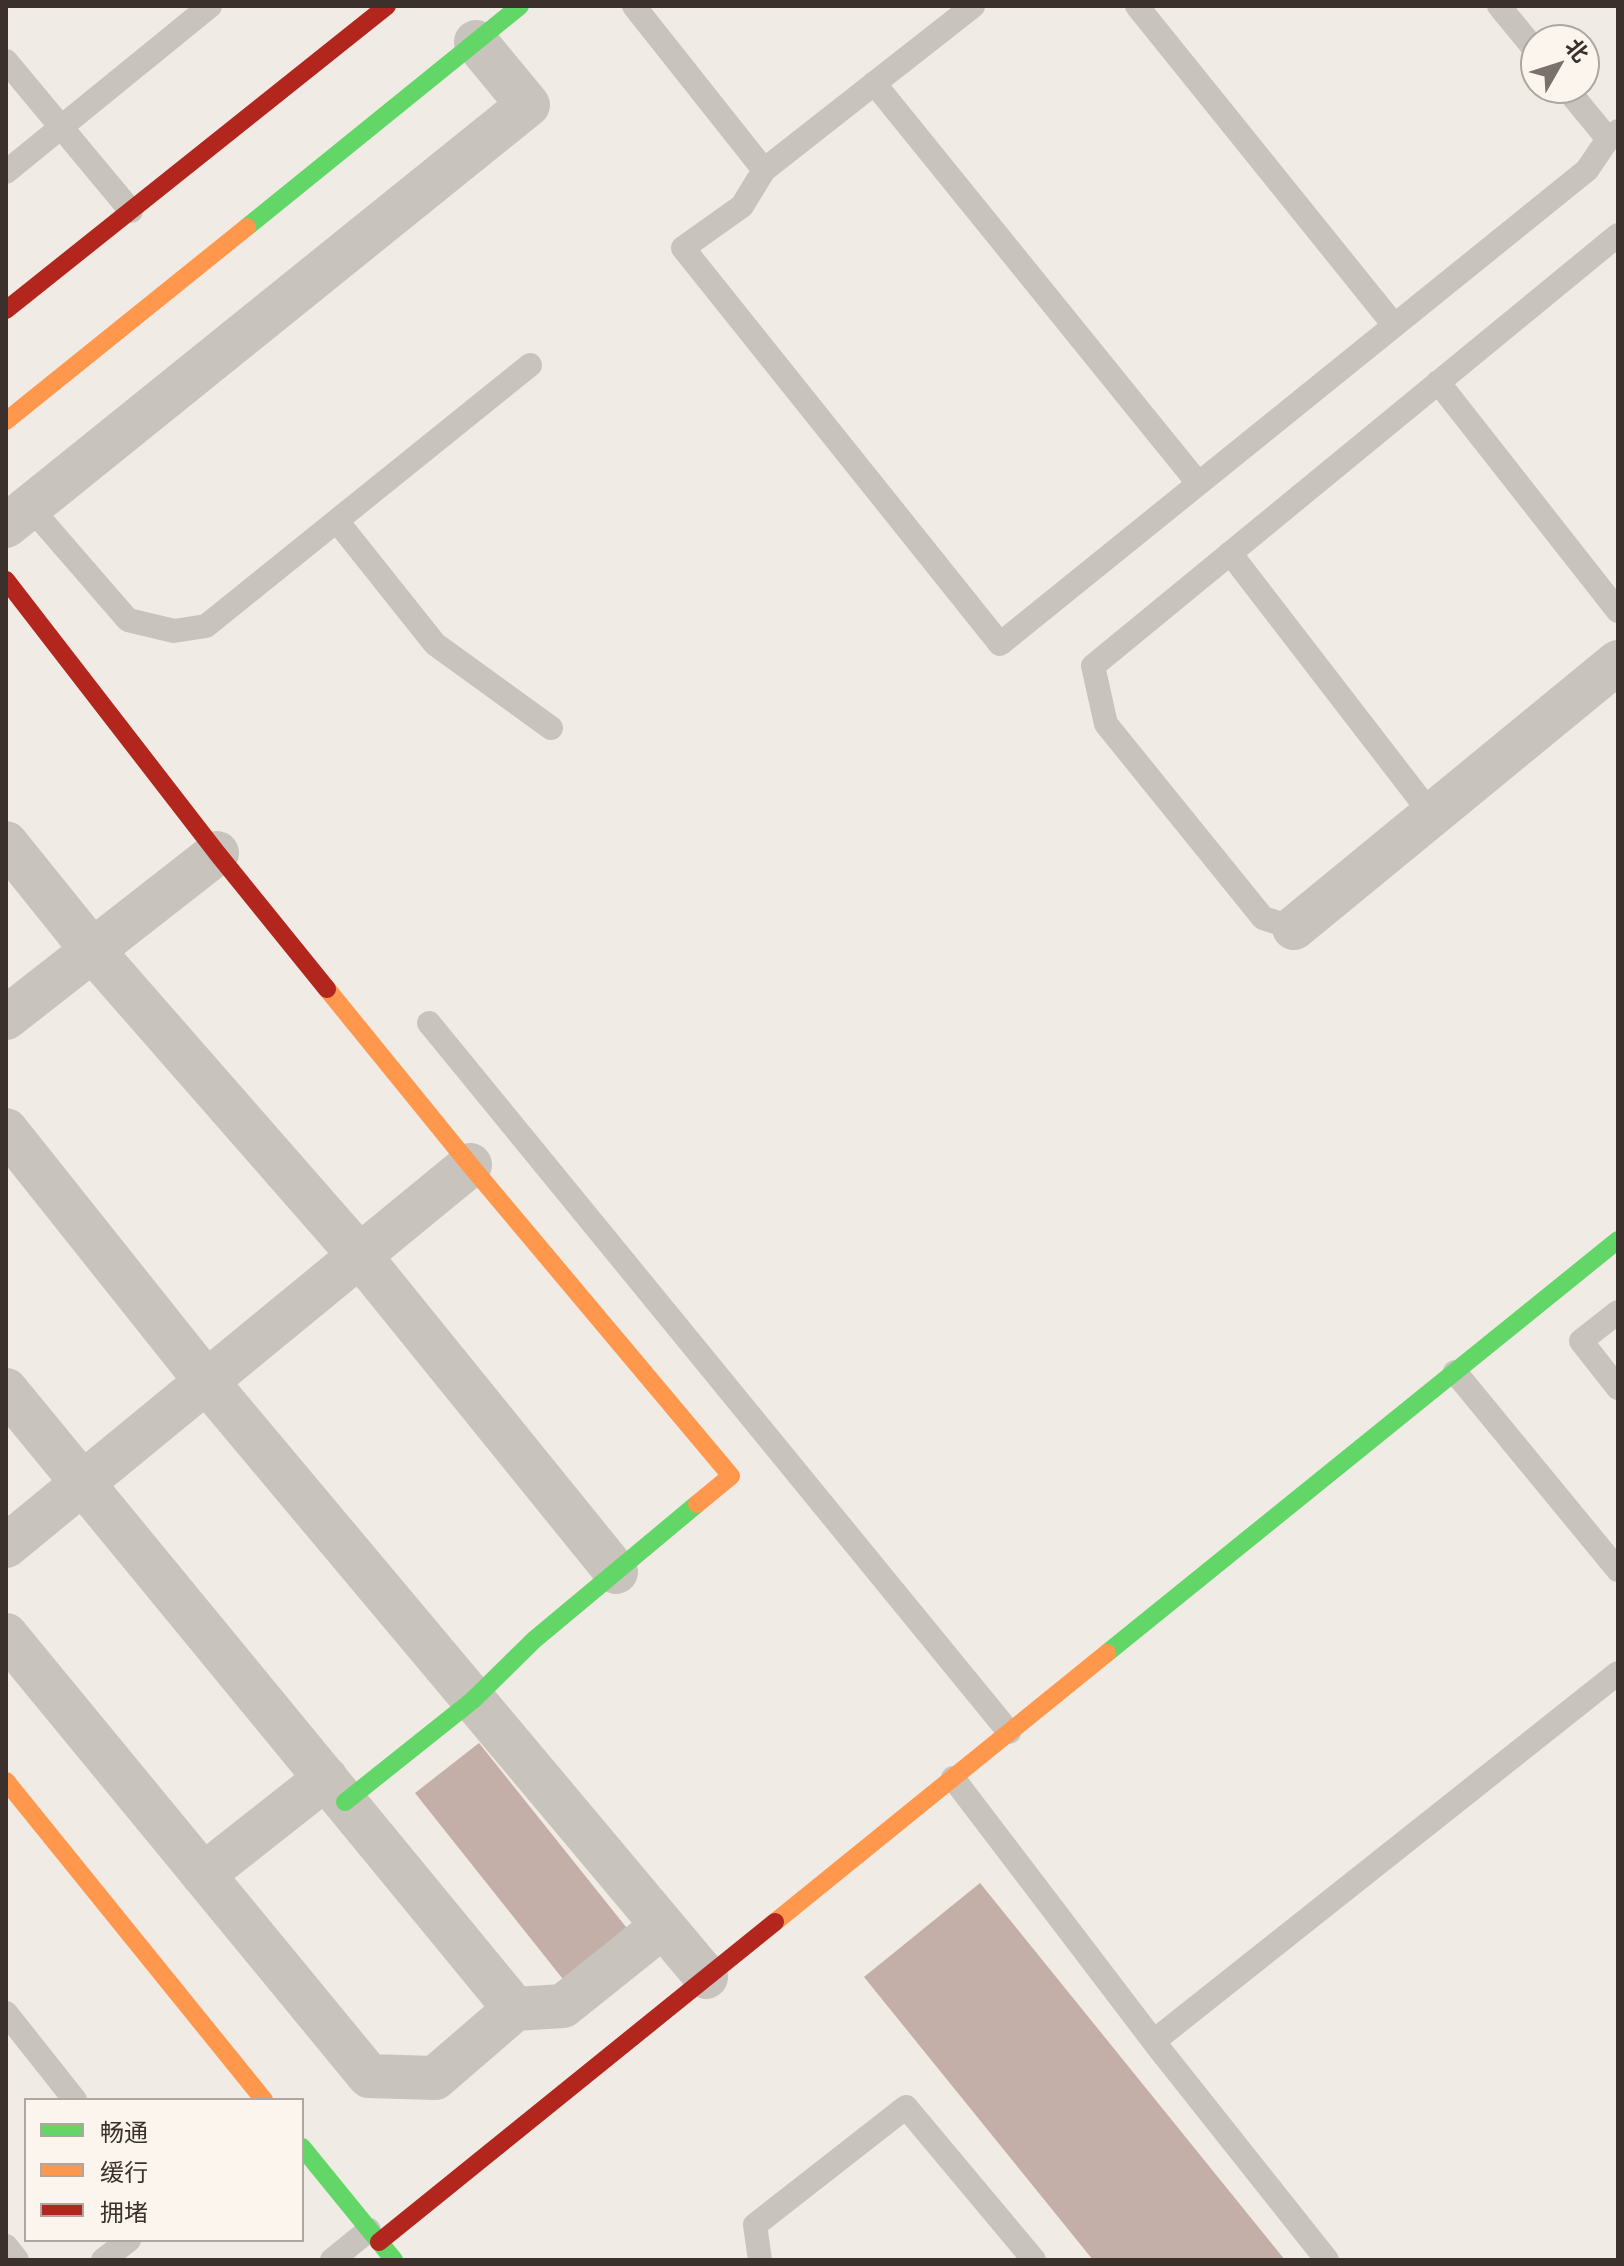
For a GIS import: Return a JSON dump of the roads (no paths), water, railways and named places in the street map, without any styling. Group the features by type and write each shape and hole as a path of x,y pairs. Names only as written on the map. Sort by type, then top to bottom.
{"street":[{"path":"6,421 520,6"},
{"path":"6,310 381,8"},
{"path":"18,516 528,105 476,42"},
{"path":"6,580 217,853 470,1165 731,1476 534,1640 473,1700 203,1875"},
{"path":"1294,928 1618,662"},
{"path":"6,843 93,951 360,1256 616,1572"},
{"path":"6,1018 217,853"},
{"path":"6,1130 206,1381 706,1977"},
{"path":"6,1546 470,1165"},
{"path":"374,2236 706,1977 1618,1240"},
{"path":"6,1390 515,2009"},
{"path":"6,1635 369,2076 435,2078 515,2009 563,2006 663,1926"},
{"path":"6,1781 262,2098"},
{"path":"304,2149 394,2260"}],"lane":[{"path":"6,172 210,6"},
{"path":"973,6 764,170 742,206 683,248 1000,644 1587,170 1613,135 1582,104"},
{"path":"1137,6 1394,325"},
{"path":"1499,6 1520,32"},
{"path":"640,8 764,170"},
{"path":"6,61 131,211"},
{"path":"874,83 1198,483"},
{"path":"1294,928 1263,918 1106,724 1093,666 1438,382 1616,241"},
{"path":"18,516 128,620 174,631 206,626 530,365"},
{"path":"1438,382 1618,611"},
{"path":"337,521 435,644 551,728"},
{"path":"1230,553 1432,815"},
{"path":"429,1023 1009,1732"},
{"path":"1618,1312 1581,1341 1618,1388"},
{"path":"1455,1372 1618,1570"},
{"path":"1154,2041 1618,1673"},
{"path":"953,1778 1154,2041 1327,2260"},
{"path":"6,2013 73,2098"},
{"path":"760,2260 755,2225 906,2107 1034,2260"},
{"path":"332,2260 374,2236"},
{"path":"103,2260 126,2242"},
{"path":"6,2246 17,2260"}]}
